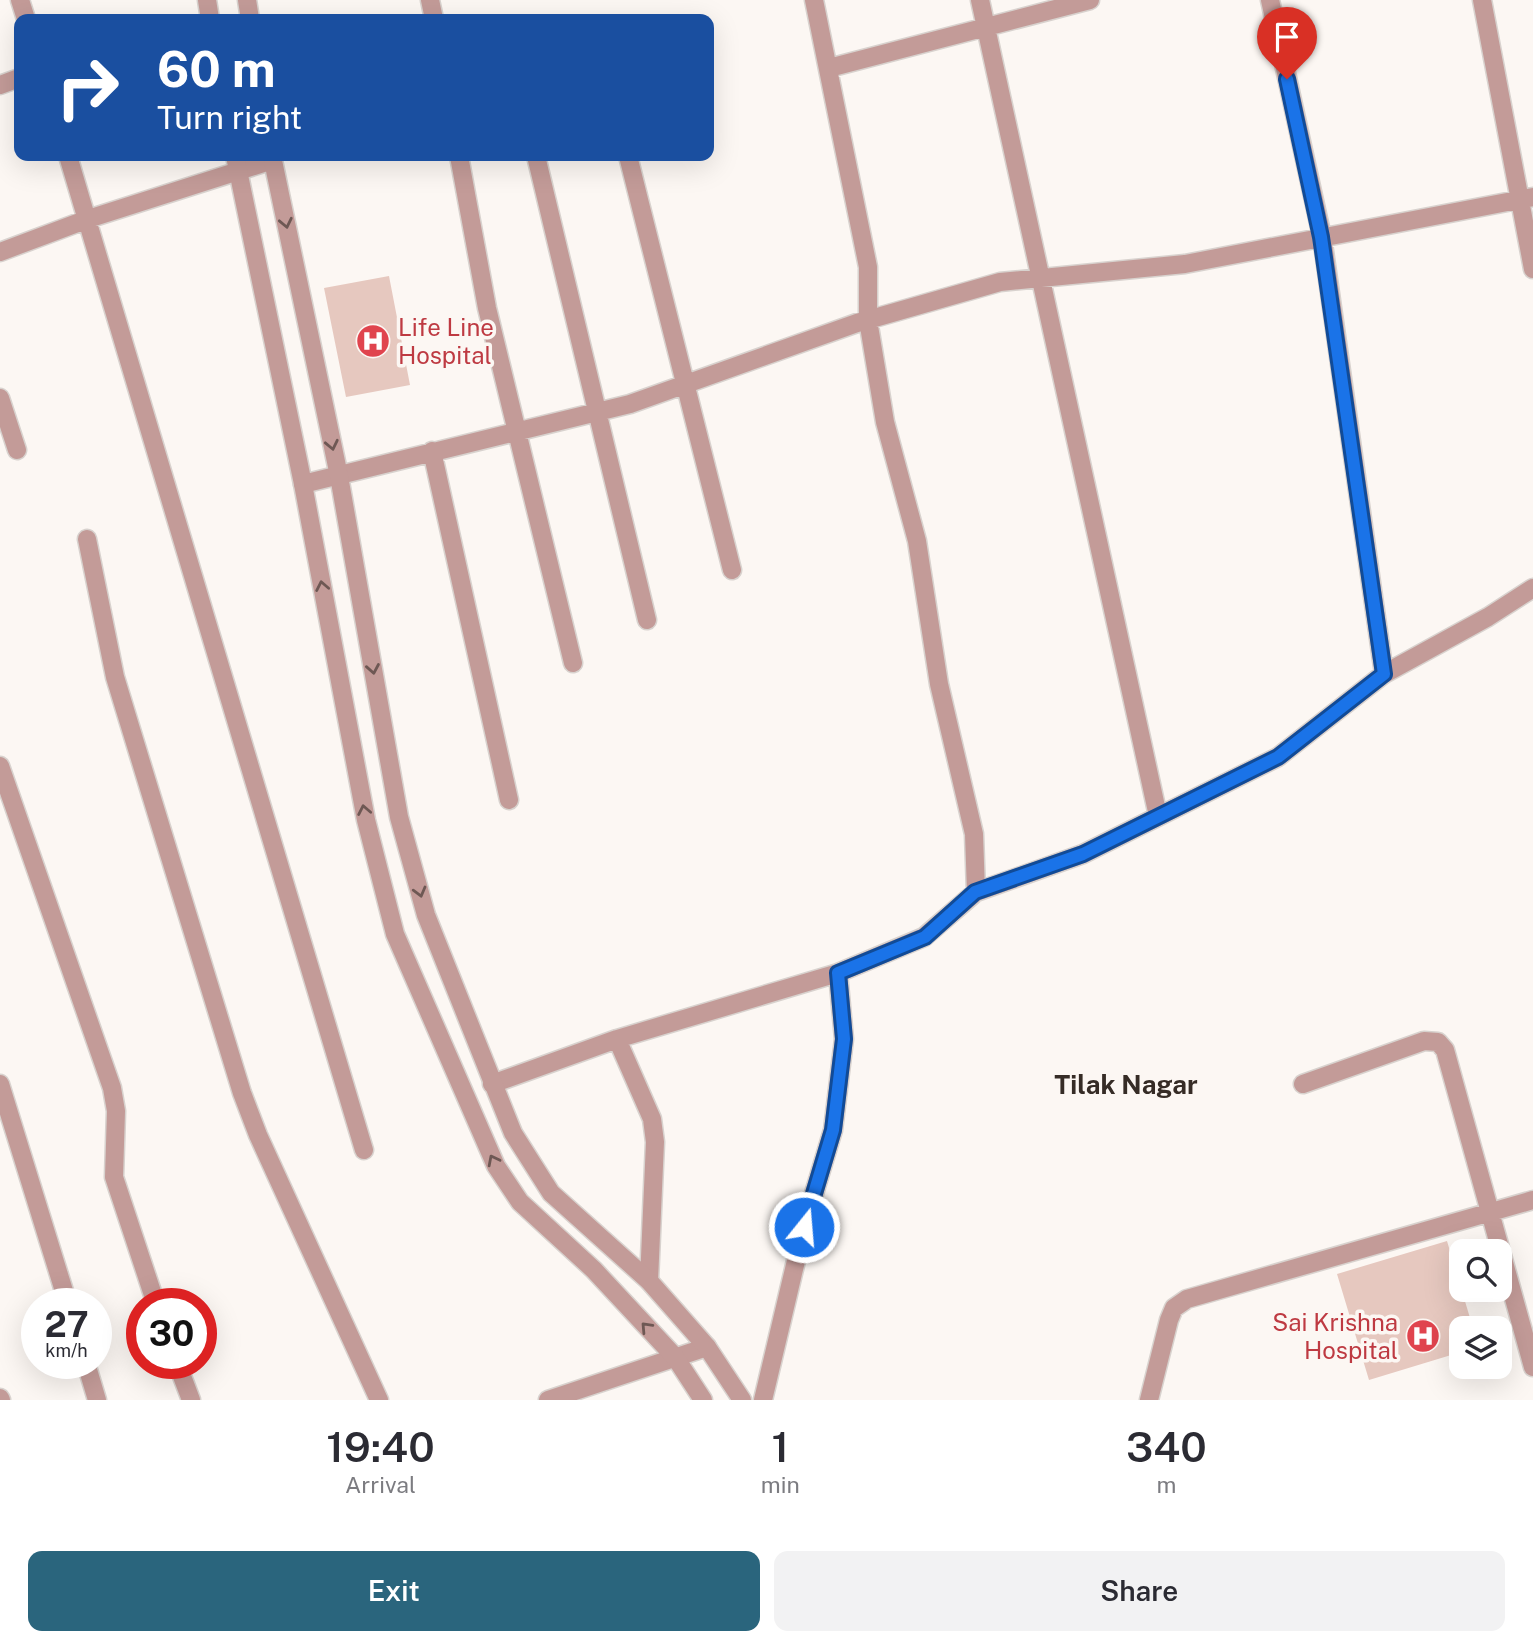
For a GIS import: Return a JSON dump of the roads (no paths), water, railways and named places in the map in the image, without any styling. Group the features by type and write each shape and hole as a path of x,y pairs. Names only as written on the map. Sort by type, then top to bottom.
{"street":[{"path":"814,0 868,267 868,320 885,422 917,541 939,684 974,834 975,892"},
{"path":"980,0 1158,816"},
{"path":"829,68 1090,0"},
{"path":"1270,0 1321,237 1384,674"},
{"path":"1482,0 1526,199 1533,269"},
{"path":"70,161 364,1150"},
{"path":"273,161 339,476 400,817 426,915 513,1133 551,1193 649,1281 707,1347 742,1400"},
{"path":"460,161 487,308 573,663"},
{"path":"537,161 647,620"},
{"path":"629,161 684,386 733,570"},
{"path":"0,252 237,163 303,484 366,820 395,934 496,1166 520,1202 594,1270 675,1357 703,1400"},
{"path":"303,484 597,412 684,386 868,320 1000,282 1185,264 1526,199"},
{"path":"0,398 17,450"},
{"path":"432,451 509,800"},
{"path":"87,539 115,677 242,1093 379,1400"},
{"path":"492,1084 617,1039 838,973 925,937 975,892 1083,854 1278,757 1384,674 1488,617 1533,588"},
{"path":"0,766 112,1088 116,1111 114,1177 151,1288"},
{"path":"763,1400 804,1227 833,1130 844,1039 838,973"},
{"path":"617,1039 652,1119 655,1142 649,1281"},
{"path":"1303,1084 1424,1041 1438,1042 1445,1049 1533,1367"},
{"path":"0,1084 63,1288"},
{"path":"1149,1400 1169,1320 1174,1308 1187,1299 1533,1200"},
{"path":"548,1400 707,1347"},
{"path":"91,1379 97,1400"},
{"path":"183,1379 191,1400"}],"place":[{"name":"Life Line Hospital","path":"373,341"},
{"name":"Sai Krishna Hospital","path":"1423,1336"}],"district":[{"name":"Tilak Nagar","path":"1126,1084"}]}
